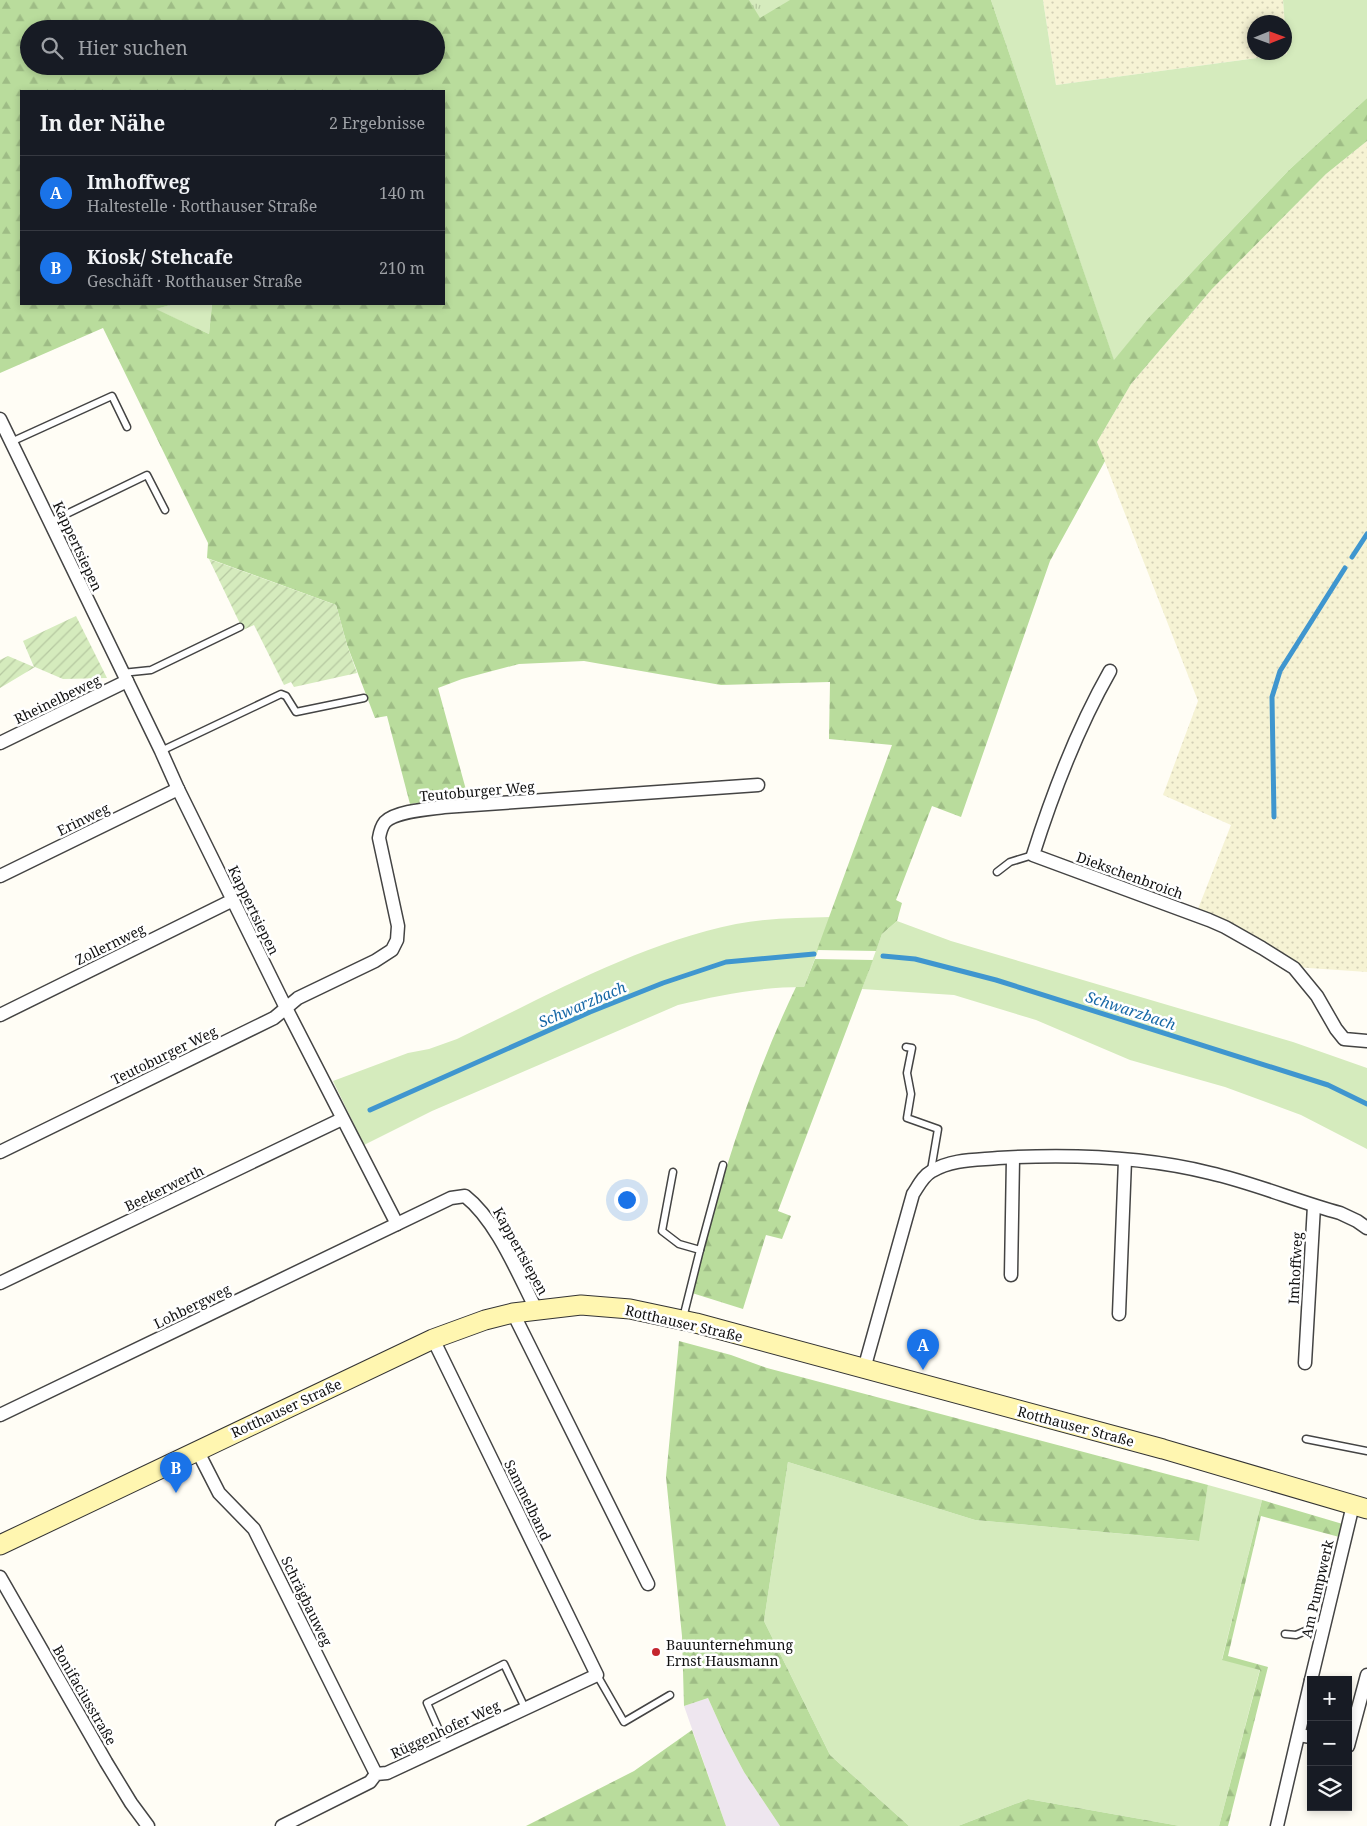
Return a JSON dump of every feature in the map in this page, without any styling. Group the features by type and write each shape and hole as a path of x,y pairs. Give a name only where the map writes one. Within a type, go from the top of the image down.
{"main road":[{"name":"Rotthauser Straße","path":"0,1546 433,1339 513,1313 581,1305 630,1308 683,1320 1163,1449 1360,1507"}],"street":[{"name":"Kappertsiepen","path":"0,419 286,1008 397,1224 451,1198 465,1196 477,1205 490,1222 536,1309"},
{"path":"1033,855 1068,757 1098,691 1110,672"},
{"name":"Rheinelbeweg","path":"0,743 124,677"},
{"name":"Teutoburger Weg","path":"0,1152 274,1018 298,998 392,950 397,940 398,926 380,838 383,824 388,820 404,814 444,807 758,785"},
{"name":"Erinweg","path":"0,876 178,789"},
{"name":"Diekschenbroich","path":"1033,855 1225,926 1294,968 1318,996 1344,1039 1367,1041"},
{"name":"Zollernweg","path":"0,1015 233,900"},
{"name":"Beekerwerth","path":"0,1283 342,1119"},
{"path":"864,1369 914,1194 923,1177 931,1171 953,1162 1070,1157 1171,1165 1210,1173 1340,1214 1357,1221 1367,1228"},
{"path":"1011,1275 1013,1158"},
{"path":"1119,1314 1125,1160"},
{"name":"Imhoffweg","path":"1305,1363 1314,1206"},
{"name":"Lohbergweg","path":"0,1415 397,1224"},
{"path":"513,1313 648,1584"},
{"name":"Sammelband","path":"433,1339 597,1675"},
{"name":"Schrägbauweg","path":"198,1450 219,1493 254,1529 376,1774"},
{"name":"Am Pumpwerk","path":"1312,1676 1324,1622 1360,1507"},
{"name":"Bonifaciusstraße","path":"0,1577 106,1762 131,1803 148,1826"},
{"name":"Rüggenhofer Weg","path":"282,1826 370,1782 376,1774 387,1773 597,1675"},
{"path":"1352,1731 1367,1675"},
{"name":"Am Pumpwerk","path":"1277,1826 1305,1736 1307,1717"}],"lane":[{"path":"11,442 112,396 127,427"},
{"path":"50,522 147,475 165,510"},
{"path":"124,677 152,670 240,627"},
{"path":"161,751 281,694 286,696 296,712 364,698"},
{"path":"997,872 1010,862 1033,855"},
{"path":"906,1047 912,1048 907,1073 911,1094 907,1118 938,1129 931,1171"},
{"path":"683,1320 722,1165"},
{"path":"674,1172 662,1231 679,1244 700,1250"},
{"path":"1306,1439 1367,1451"},
{"path":"1285,1634 1296,1635 1324,1622"},
{"path":"446,1746 427,1703 504,1664 524,1708"},
{"path":"597,1675 624,1722 670,1695"}],"shaded area":[{"path":"1043,0 1283,0 1284,15 1247,15 1247,59 1056,85"},
{"path":"1367,141 1367,972 1294,967 1196,914 1231,825 1163,795 1198,701 1097,442 1131,384 1212,289 1326,174"},
{"path":"708,1698 744,1772 780,1826 726,1826 684,1706"}],"green space":[{"path":"0,0 991,0 1114,360 1150,316 1289,170 1367,98 1367,141 1326,174 1212,289 1131,384 1097,442 1105,461 1050,561 961,817 932,806 896,900 902,903 897,921 882,934 876,951 817,950 892,745 829,739 830,682 721,685 584,661 519,664 462,679 438,688 468,797 410,804 387,716 375,718 347,645 336,605 207,558 208,543 103,328 0,373"},
{"path":"749,0 790,0 760,18"},
{"path":"991,0 1043,0 1056,85 1247,59 1292,60 1292,15 1284,15 1283,0 1367,0 1367,98 1289,170 1150,316 1114,361"},
{"path":"170,305 212,305 209,334 155,309"},
{"path":"209,559 336,605 357,673 294,687 291,682 284,685 254,625 243,630"},
{"path":"76,616 107,678 63,679 35,667 0,688 0,660 8,656 34,667 23,641"},
{"path":"831,917 804,987 740,992 678,1005 432,1111 364,1145 333,1081 408,1053 429,1049 457,1039 559,989 664,944 700,933 748,922"},
{"path":"897,921 951,941 1293,1042 1367,1068 1367,1149 1301,1115 1225,1087 1130,1060 1036,1020 954,995 862,989 882,934"},
{"path":"815,959 873,960 778,1211 791,1216 782,1239 766,1235 743,1309 692,1293 724,1176 749,1099 796,987 804,987"},
{"path":"679,1341 731,1355 767,1368 1208,1485 1199,1541 975,1520 788,1462 764,1621 830,1755 909,1826 780,1826 744,1772 708,1698 684,1706 682,1636 666,1477"},
{"path":"788,1462 975,1520 1198,1541 1208,1485 1262,1500 1222,1659 1260,1669 1219,1826 1180,1826 1028,1799 958,1826 909,1826 830,1755 764,1621"},
{"path":"1262,1500 1346,1525 1343,1538 1261,1516 1228,1656 1268,1667 1228,1826 1219,1826 1260,1670 1222,1660"},
{"path":"692,1730 726,1826 526,1826 634,1771"},
{"path":"1028,1799 1180,1826 958,1826"}],"waterway":[{"path":"1352,557 1367,534"},
{"path":"1274,817 1272,697 1280,671 1345,568"},
{"name":"Schwarzbach","path":"370,1110 590,1012 663,983 726,962 814,954"},
{"name":"Schwarzbach","path":"883,956 915,959 996,980 1328,1085 1367,1104"}],"place":[{"name":"Imhoffweg","path":"923,1370"},
{"name":"Kiosk/ Stehcafe","path":"176,1493"},
{"name":"Bauunternehmung Ernst Hausmann","path":"656,1652"}]}
